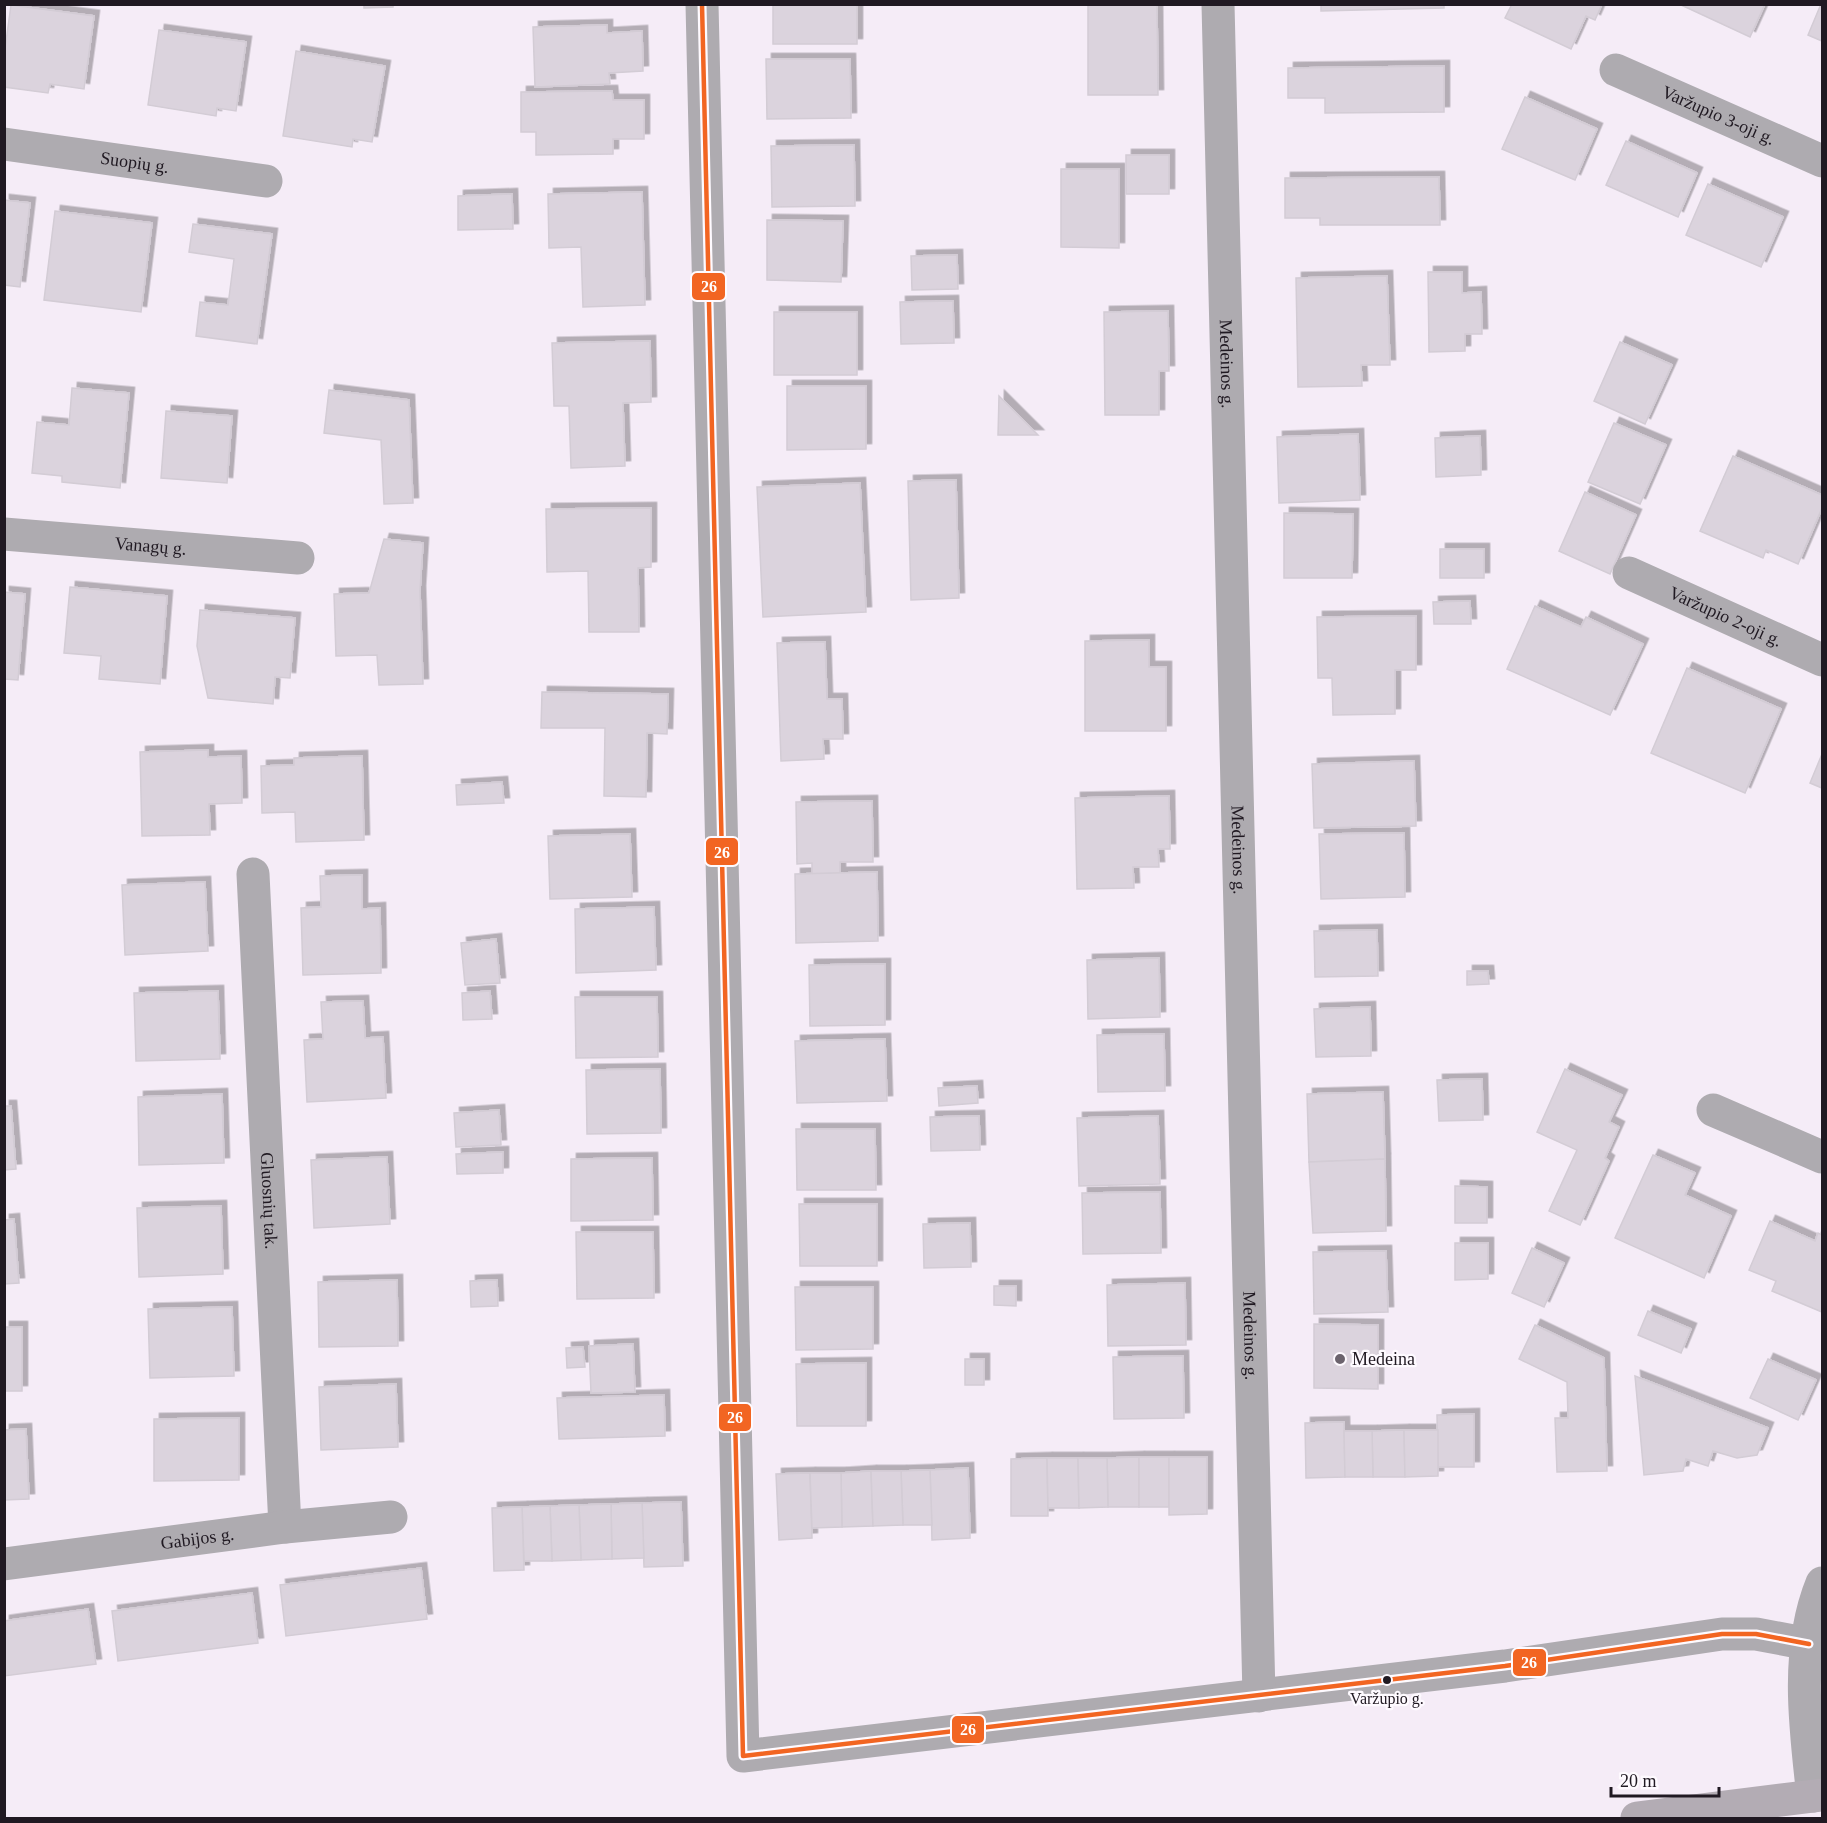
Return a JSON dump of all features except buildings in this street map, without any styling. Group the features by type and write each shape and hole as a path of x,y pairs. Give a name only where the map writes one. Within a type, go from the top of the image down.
{"main road":[{"path":"1636,1818 1818,1795"}],"street":[{"path":"702,4 743,1756 1505,1666 1722,1634 1756,1634 1809,1644"},
{"name":"Medeinos g.","path":"1218,4 1259,1696"},
{"name":"Varžupio 3-oji g.","path":"1616,70 1822,161"},
{"name":"Suopių g.","path":"4,144 266,181"},
{"name":"Vanagų g.","path":"4,534 298,558"},
{"name":"Varžupio 2-oji g.","path":"1629,573 1822,660"},
{"name":"Gluosnių tak.","path":"253,874 285,1527"},
{"path":"1713,1110 1822,1157"},
{"name":"Gabijos g.","path":"4,1564 285,1527 391,1517"},
{"path":"1818,1795 1805,1708 1809,1644 1822,1583"}],"transit line":[{"name":"26","path":"702,4 743,1756 1505,1666 1722,1634 1756,1634 1809,1644"}],"place":[{"name":"Medeina","path":"1340,1359"},
{"name":"Varžupio g.","path":"1387,1680"}]}
